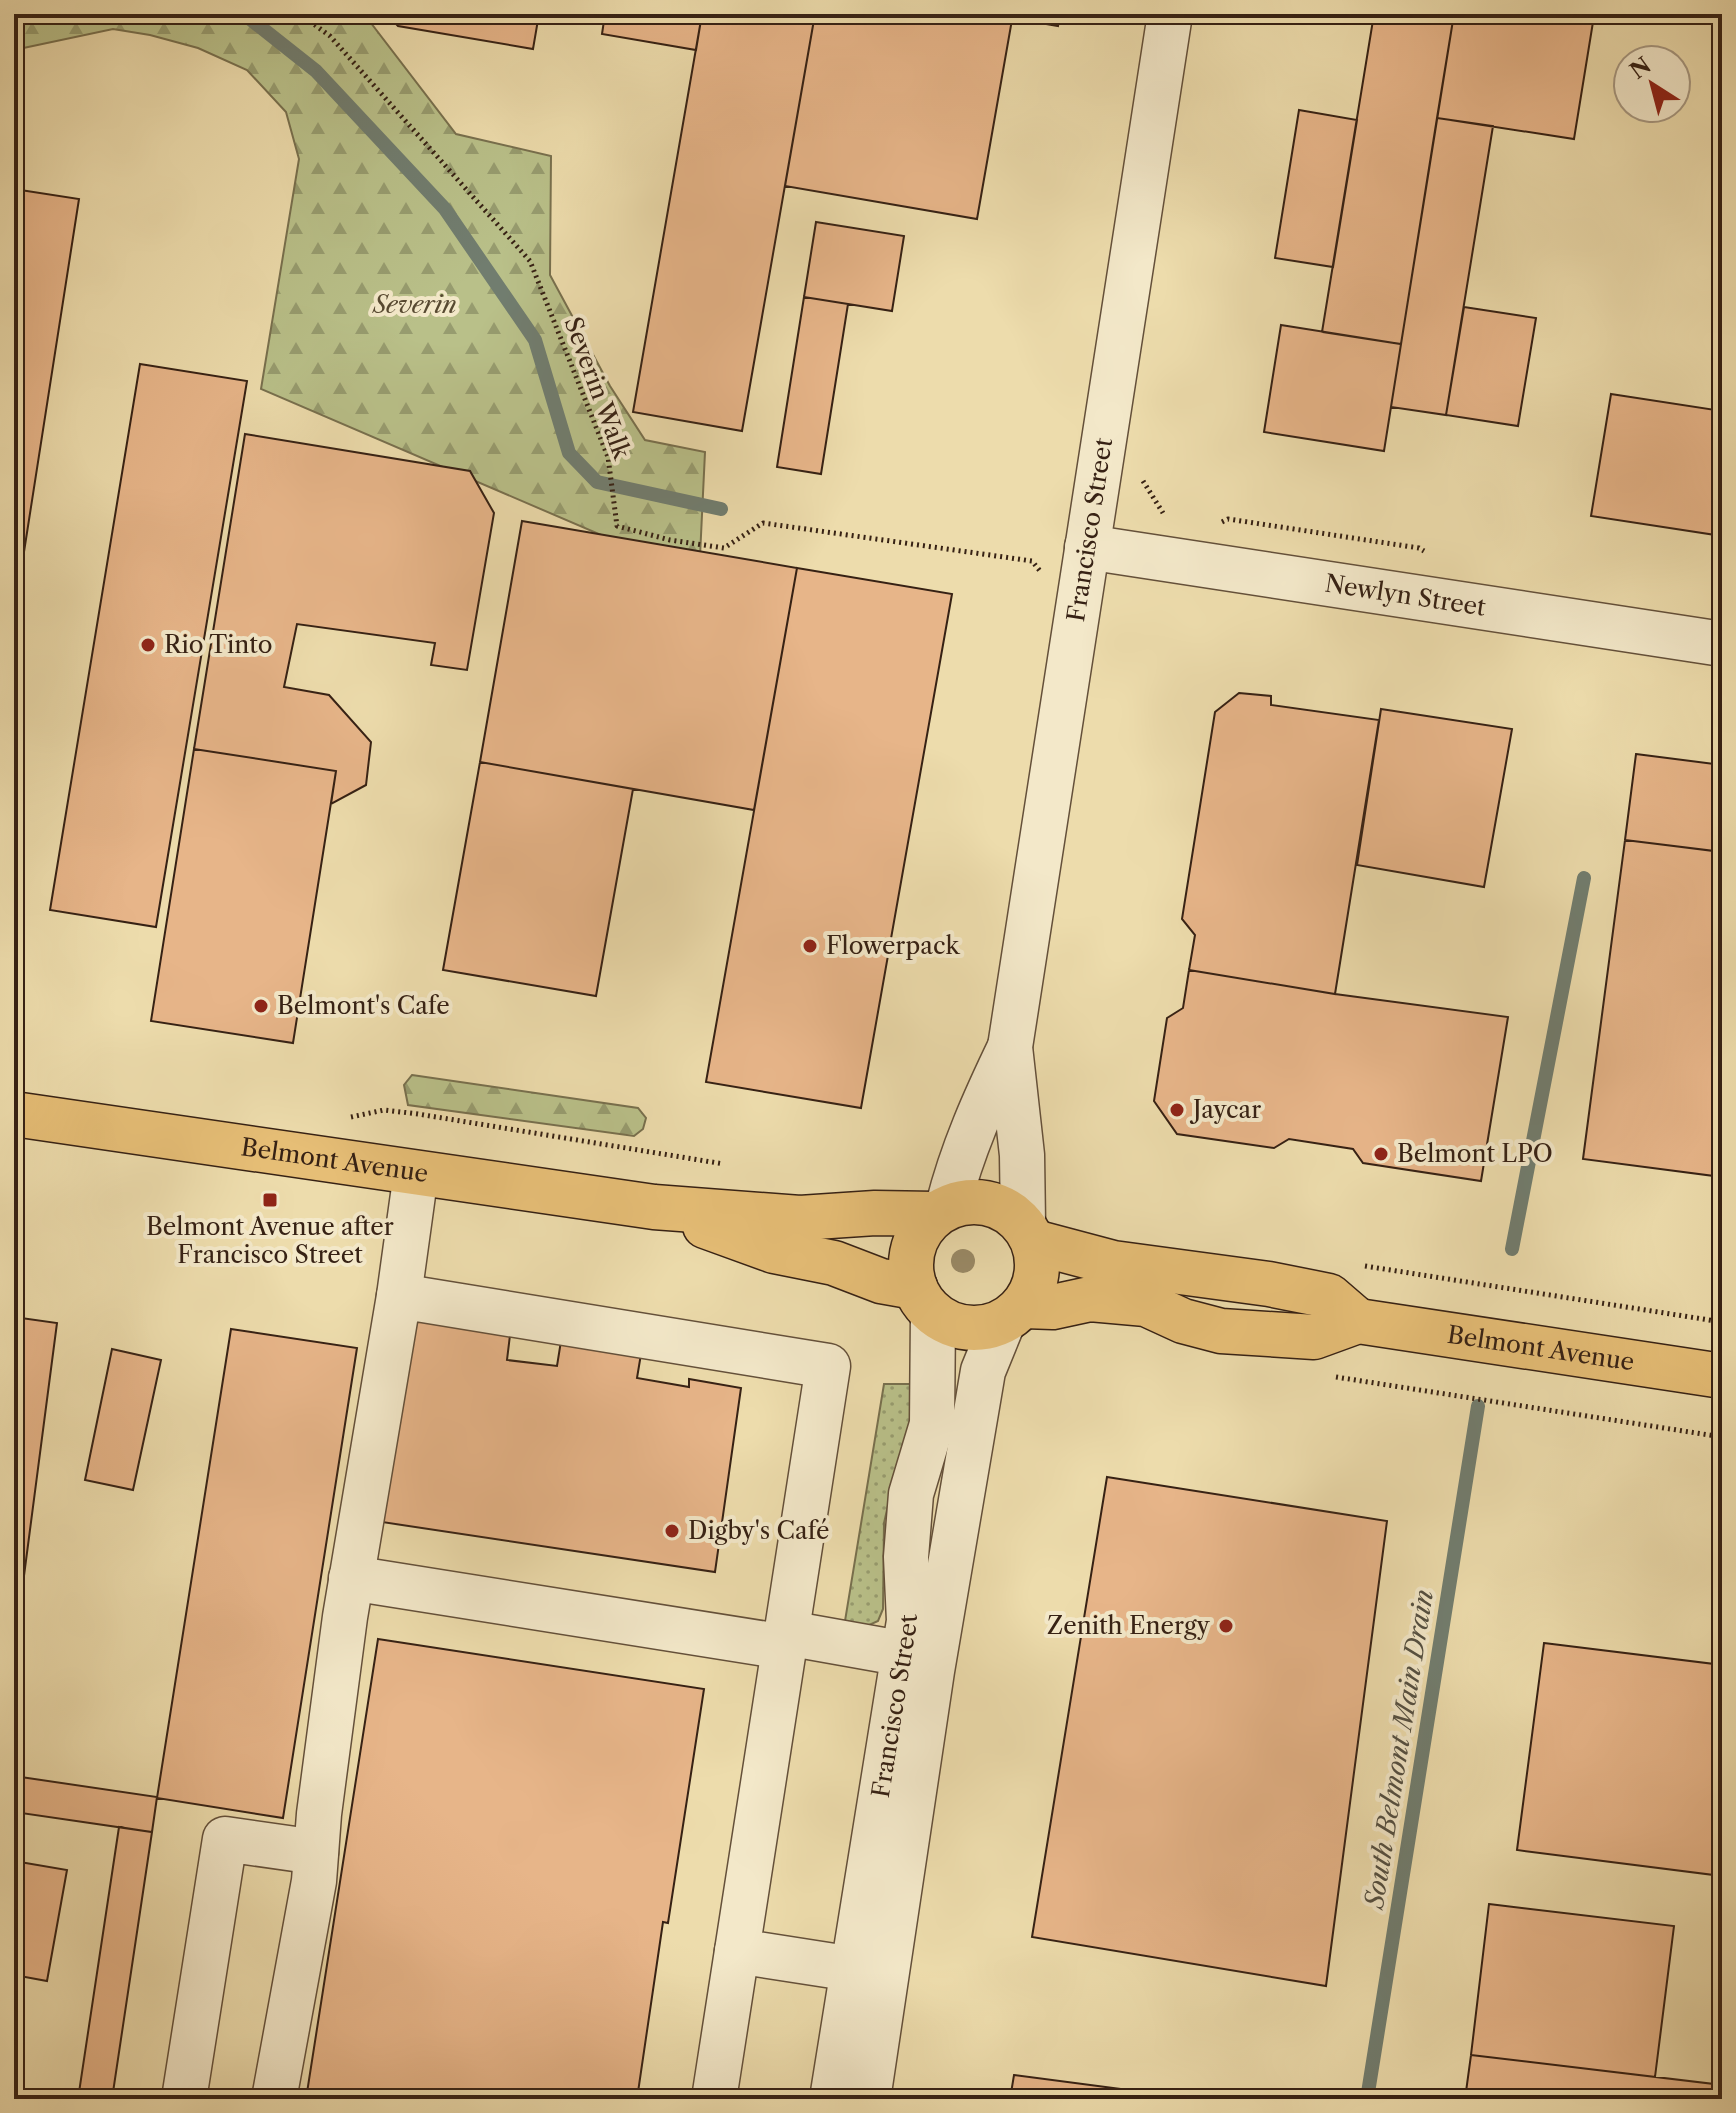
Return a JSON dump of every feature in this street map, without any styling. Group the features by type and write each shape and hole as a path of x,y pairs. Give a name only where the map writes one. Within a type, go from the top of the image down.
{"main road":[{"name":"Belmont Avenue","path":"14,1114 654,1207 800,1218 942,1210"},
{"path":"1029,1232 1038,1275 1013,1314 979,1329 955,1326 924,1301 911,1261 918,1235 942,1210 968,1201 989,1202 1008,1210 1029,1232 1113,1263 1269,1284 1329,1296 1358,1321"},
{"name":"Belmont Avenue","path":"654,1207 774,1251 834,1263 924,1301"},
{"name":"Belmont Avenue","path":"1013,1314 1090,1299 1146,1304 1183,1321 1221,1331 1314,1337 1358,1321 1722,1376"}],"street":[{"name":"Francisco Street","path":"1029,1232 1010,1047 1170,14"},
{"name":"Newlyn Street","path":"1087,547 1722,644"},
{"name":"Francisco Street","path":"942,1210 976,1118 1010,1047"},
{"path":"274,2099 314,1881 351,1578 399,1296 416,1173"},
{"path":"399,1296 828,1366 714,2099"},
{"name":"Francisco Street","path":"832,2099 905,1654 909,1621 906,1557 911,1494 932,1424 924,1301"},
{"name":"Francisco Street","path":"868,2099 932,1671 983,1371 1013,1314"},
{"path":"351,1578 905,1654"},
{"path":"184,2099 225,1839 316,1852"},
{"path":"737,1951 853,1969"}],"path":[{"name":"Severin Walk","path":"300,14 330,36 530,261 608,457 617,526 670,540 724,548 763,523 1032,561 1048,582 1080,595"},
{"path":"1144,470 1143,482 1162,512 1174,520"},
{"path":"1218,525 1228,519 1419,548 1430,555"},
{"path":"1333,1376 1722,1437"}],"green space":[{"name":"Severin","path":"14,14 364,14 456,134 551,156 550,275 610,386 645,440 705,452 699,577 261,389 299,159 286,112 247,70 198,48 150,35 113,29 14,50"},
{"path":"412,1075 638,1108 646,1118 643,1129 634,1136 408,1105 404,1085"},
{"path":"884,1384 911,1384 912,1422 896,1470 884,1523 883,1609 878,1621 867,1626 845,1621"}],"building":[{"path":"387,14 539,14 533,49 398,26"},
{"path":"605,14 702,14 696,50 602,34"},
{"path":"702,14 815,14 742,431 633,412"},
{"path":"815,14 1013,14 977,219 785,186"},
{"path":"1013,14 1060,14 1058,26 1012,18"},
{"path":"1374,14 1454,14 1401,344 1322,332"},
{"path":"1454,14 1546,14 1593,22 1574,139 1437,118"},
{"path":"1299,110 1357,120 1333,267 1275,258"},
{"path":"1437,118 1493,126 1446,415 1391,407"},
{"path":"14,189 79,199 14,616"},
{"path":"816,222 904,236 892,311 804,297"},
{"path":"804,297 848,304 821,474 777,467"},
{"path":"1464,307 1536,318 1518,426 1446,415"},
{"path":"1281,325 1401,344 1384,451 1264,432"},
{"name":"Rio Tinto","path":"140,364 247,381 156,927 50,910"},
{"path":"1611,394 1722,411 1722,536 1591,516"},
{"path":"245,434 470,471 494,513 467,670 431,665 435,643 297,624 284,687 329,695 371,742 366,785 331,804 336,771 194,749"},
{"path":"522,521 797,568 754,810 480,762"},
{"name":"Flowerpack","path":"797,568 952,594 861,1108 706,1082"},
{"path":"1239,693 1271,696 1271,705 1379,720 1335,994 1189,970 1195,935 1182,919 1215,712"},
{"path":"1381,709 1512,729 1484,887 1357,865"},
{"path":"194,749 336,771 293,1043 151,1021"},
{"path":"1636,754 1722,765 1722,852 1625,840"},
{"path":"480,762 633,789 596,996 443,970"},
{"path":"1625,840 1722,852 1722,1177 1583,1159"},
{"path":"1189,970 1335,994 1508,1017 1481,1181 1363,1163 1353,1149 1289,1139 1274,1148 1177,1134 1154,1101 1167,1018 1183,1008"},
{"path":"14,1317 57,1323 19,1614 14,1613"},
{"path":"413,1320 510,1335 507,1360 557,1366 561,1341 641,1354 637,1378 689,1387 689,1379 741,1388 715,1572 382,1522"},
{"path":"231,1329 357,1348 283,1818 157,1798"},
{"path":"112,1349 161,1360 133,1490 85,1480"},
{"path":"1107,1477 1387,1521 1326,1986 1032,1937"},
{"path":"378,1639 704,1689 668,1923 663,1922 637,2099 306,2099"},
{"path":"1544,1643 1722,1665 1722,1876 1517,1850"},
{"path":"14,1776 157,1797 152,1832 14,1812"},
{"path":"119,1827 152,1832 112,2099 78,2099"},
{"path":"14,1861 67,1870 47,1981 14,1975"},
{"path":"1489,1904 1674,1926 1655,2077 1471,2055"},
{"path":"14,2016 20,2017 14,2056"},
{"path":"1471,2055 1722,2085 1722,2099 1465,2099"},
{"path":"1014,2075 1197,2099 1010,2099"}],"waterway":[{"name":"South Belmont Main Drain","path":"244,14 316,71 445,209 535,340 569,453 597,482 721,509"},
{"path":"1512,1249 1584,878"},
{"name":"South Belmont Main Drain","path":"1367,2099 1478,1406"}],"place":[{"name":"Rio Tinto","path":"148,645"},
{"name":"Flowerpack","path":"810,946"},
{"name":"Belmont's Cafe","path":"261,1006"},
{"name":"Jaycar","path":"1177,1110"},
{"name":"Belmont LPO","path":"1381,1154"},
{"name":"Belmont Avenue after Francisco Street","path":"270,1200"},
{"name":"Digby's Café","path":"672,1531"},
{"name":"Zenith Energy","path":"1226,1626"}]}
